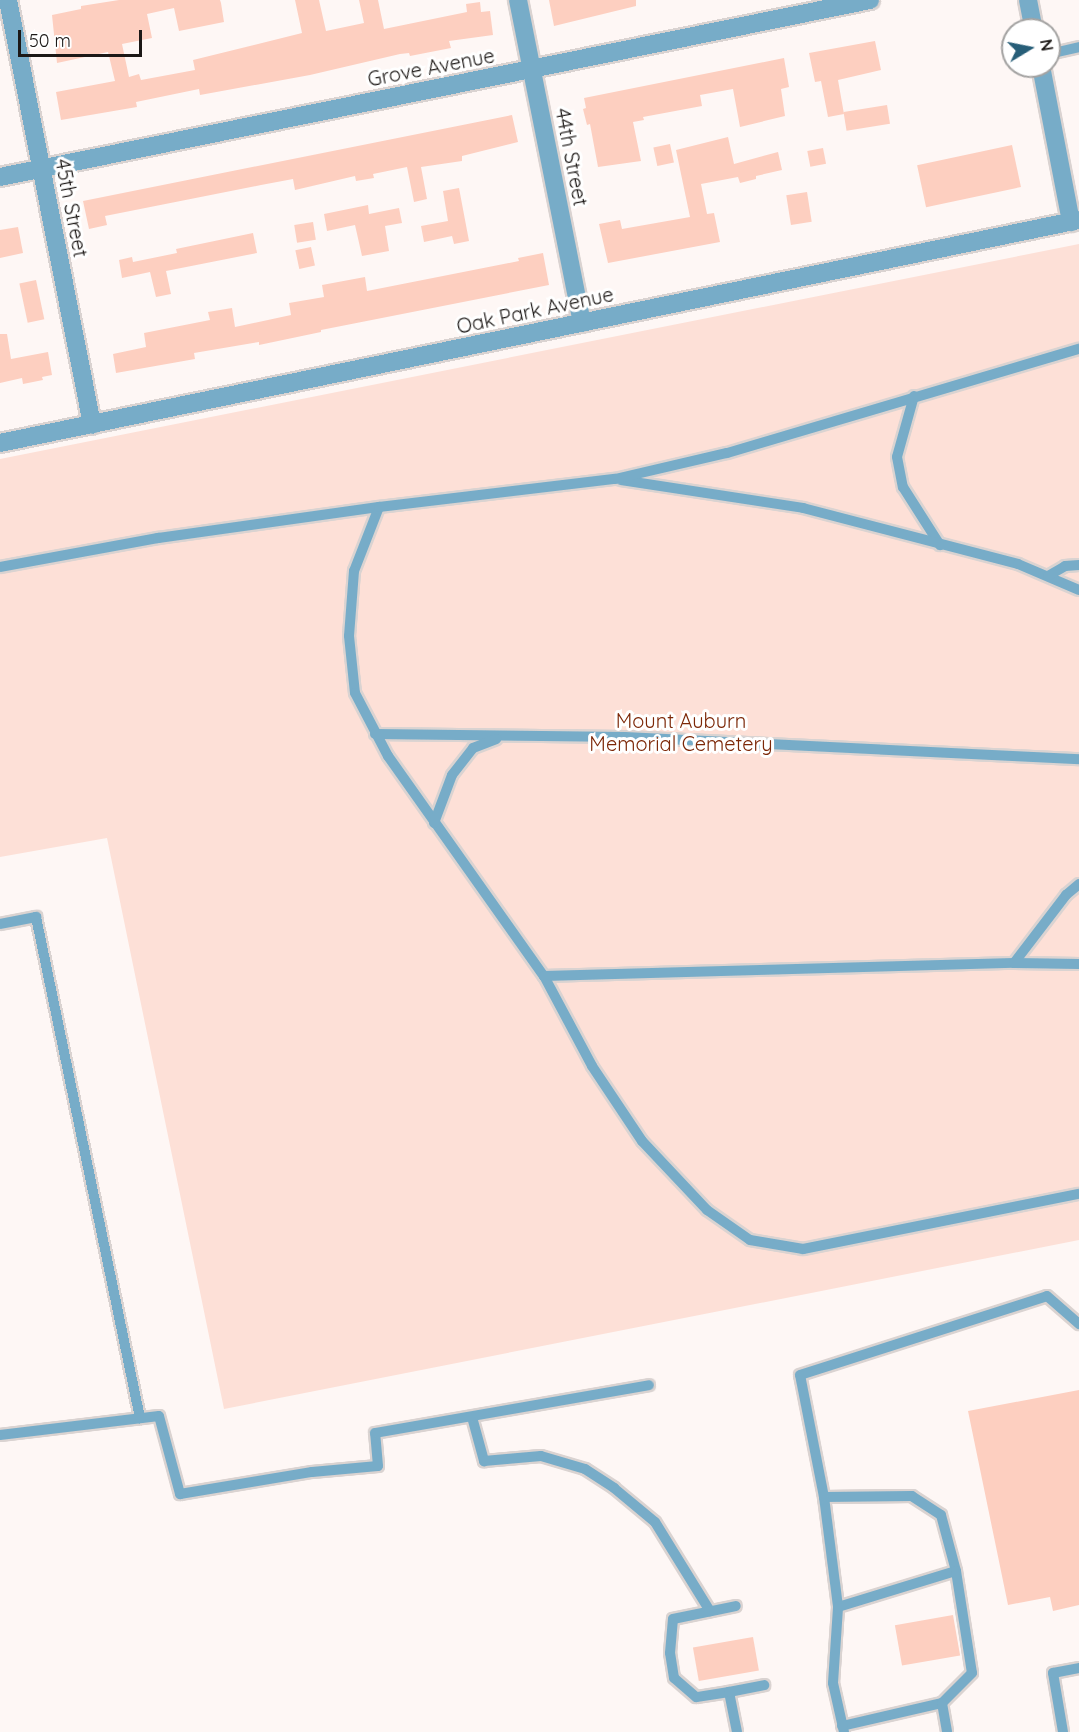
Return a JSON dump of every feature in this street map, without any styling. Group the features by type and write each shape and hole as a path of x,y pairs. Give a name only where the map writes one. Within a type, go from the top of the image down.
{"street":[{"name":"45th Street","path":"8,0 92,424"},
{"name":"44th Street","path":"518,0 582,323"},
{"name":"Grove Avenue","path":"0,177 870,0"},
{"path":"1028,0 1032,18"},
{"path":"1044,78 1075,221"},
{"name":"Oak Park Avenue","path":"0,443 1075,221"}],"lane":[{"path":"1061,52 1079,48"},
{"path":"0,567 158,538 379,507 615,479 727,453 1079,349"},
{"path":"914,396 897,457 903,487 940,545"},
{"path":"615,479 803,508 1018,564 1079,590"},
{"path":"379,507 354,571 349,636 354,693 375,734 434,823 544,976 592,1066 642,1142 707,1210 750,1240 803,1249 1079,1194"},
{"path":"1048,576 1065,566 1079,565"},
{"path":"375,734 625,737 1079,759"},
{"path":"434,823 452,775 473,748 503,736"},
{"path":"1014,963 1066,895 1079,884"},
{"path":"0,924 36,917 140,1418"},
{"path":"544,976 1014,963 1079,964"},
{"path":"824,1497 912,1496 941,1515 956,1571 972,1673 942,1703 843,1729 833,1683 838,1607 824,1497 800,1375 1047,1296 1079,1324"},
{"path":"0,1435 159,1416 180,1494 312,1472 378,1466 375,1433 649,1385"},
{"path":"472,1417 484,1461 541,1456 585,1470 614,1488 655,1522 710,1611"},
{"path":"838,1607 956,1571"},
{"path":"736,1606 673,1619 670,1653 674,1678 696,1697 764,1685"},
{"path":"1064,1732 1053,1673 1079,1668"},
{"path":"729,1692 737,1732"},
{"path":"942,1703 947,1732"}],"green space":[{"name":"Mount Auburn Memorial Cemetery","path":"1079,244 1079,1240 224,1409 107,838 0,857 0,459"}],"building":[{"path":"119,0 220,0 221,3 224,22 179,31 174,8 147,14 152,38 122,44 129,77 139,74 141,80 195,70 193,60 302,33 295,0 319,0 326,31 364,23 359,0 378,0 384,29 467,12 466,4 480,2 481,12 490,11 493,35 449,41 451,48 410,56 409,53 400,54 310,75 200,95 199,89 136,102 137,107 61,120 56,92 115,81 108,52 57,63 52,15 81,9 81,6"},
{"path":"549,0 636,0 636,6 554,26"},
{"path":"875,41 881,70 838,80 844,114 828,117 821,81 815,82 809,53"},
{"path":"784,58 789,87 781,89 785,116 740,127 733,89 700,95 702,106 643,117 644,120 633,122 641,161 598,167 590,124 587,125 583,109 586,108 584,98"},
{"path":"887,105 890,124 847,131 844,112"},
{"path":"512,115 518,142 462,156 462,161 421,167 427,199 414,202 407,167 373,174 374,178 356,181 355,176 295,190 293,179 261,185 105,216 107,225 89,229 83,201"},
{"path":"728,137 734,164 778,152 782,170 756,176 756,179 740,183 738,177 701,184 707,214 714,213 720,242 608,263 599,224 620,220 622,229 690,217 676,150"},
{"path":"670,144 674,163 657,166 653,148"},
{"path":"1012,145 1021,187 926,207 917,165"},
{"path":"823,148 826,164 810,167 807,151"},
{"path":"459,188 469,241 454,244 452,236 424,242 421,226 448,221 443,191"},
{"path":"807,192 812,222 791,225 786,195"},
{"path":"368,205 369,214 399,208 402,223 385,226 389,251 362,256 355,225 327,231 324,214"},
{"path":"313,222 316,240 297,243 294,225"},
{"path":"18,227 23,253 0,258 0,230"},
{"path":"253,233 257,253 166,271 171,294 156,297 150,272 122,278 119,260 132,257 133,262 177,253 176,249"},
{"path":"311,247 315,266 299,269 295,250"},
{"path":"543,253 549,285 321,330 321,332 259,345 259,342 194,353 195,359 116,373 113,354 146,347 144,333 210,320 208,312 232,308 235,327 291,315 289,303 324,297 322,285 365,277 367,291 519,261 518,258"},
{"path":"36,280 44,319 28,323 19,284"},
{"path":"0,334 7,334 11,359 48,352 52,375 42,377 43,380 23,384 22,378 0,383"},
{"path":"1079,1390 1079,1605 1053,1611 1050,1597 1008,1605 968,1411"},
{"path":"953,1615 960,1655 902,1666 895,1625"},
{"path":"753,1637 759,1670 699,1681 693,1648"}]}
